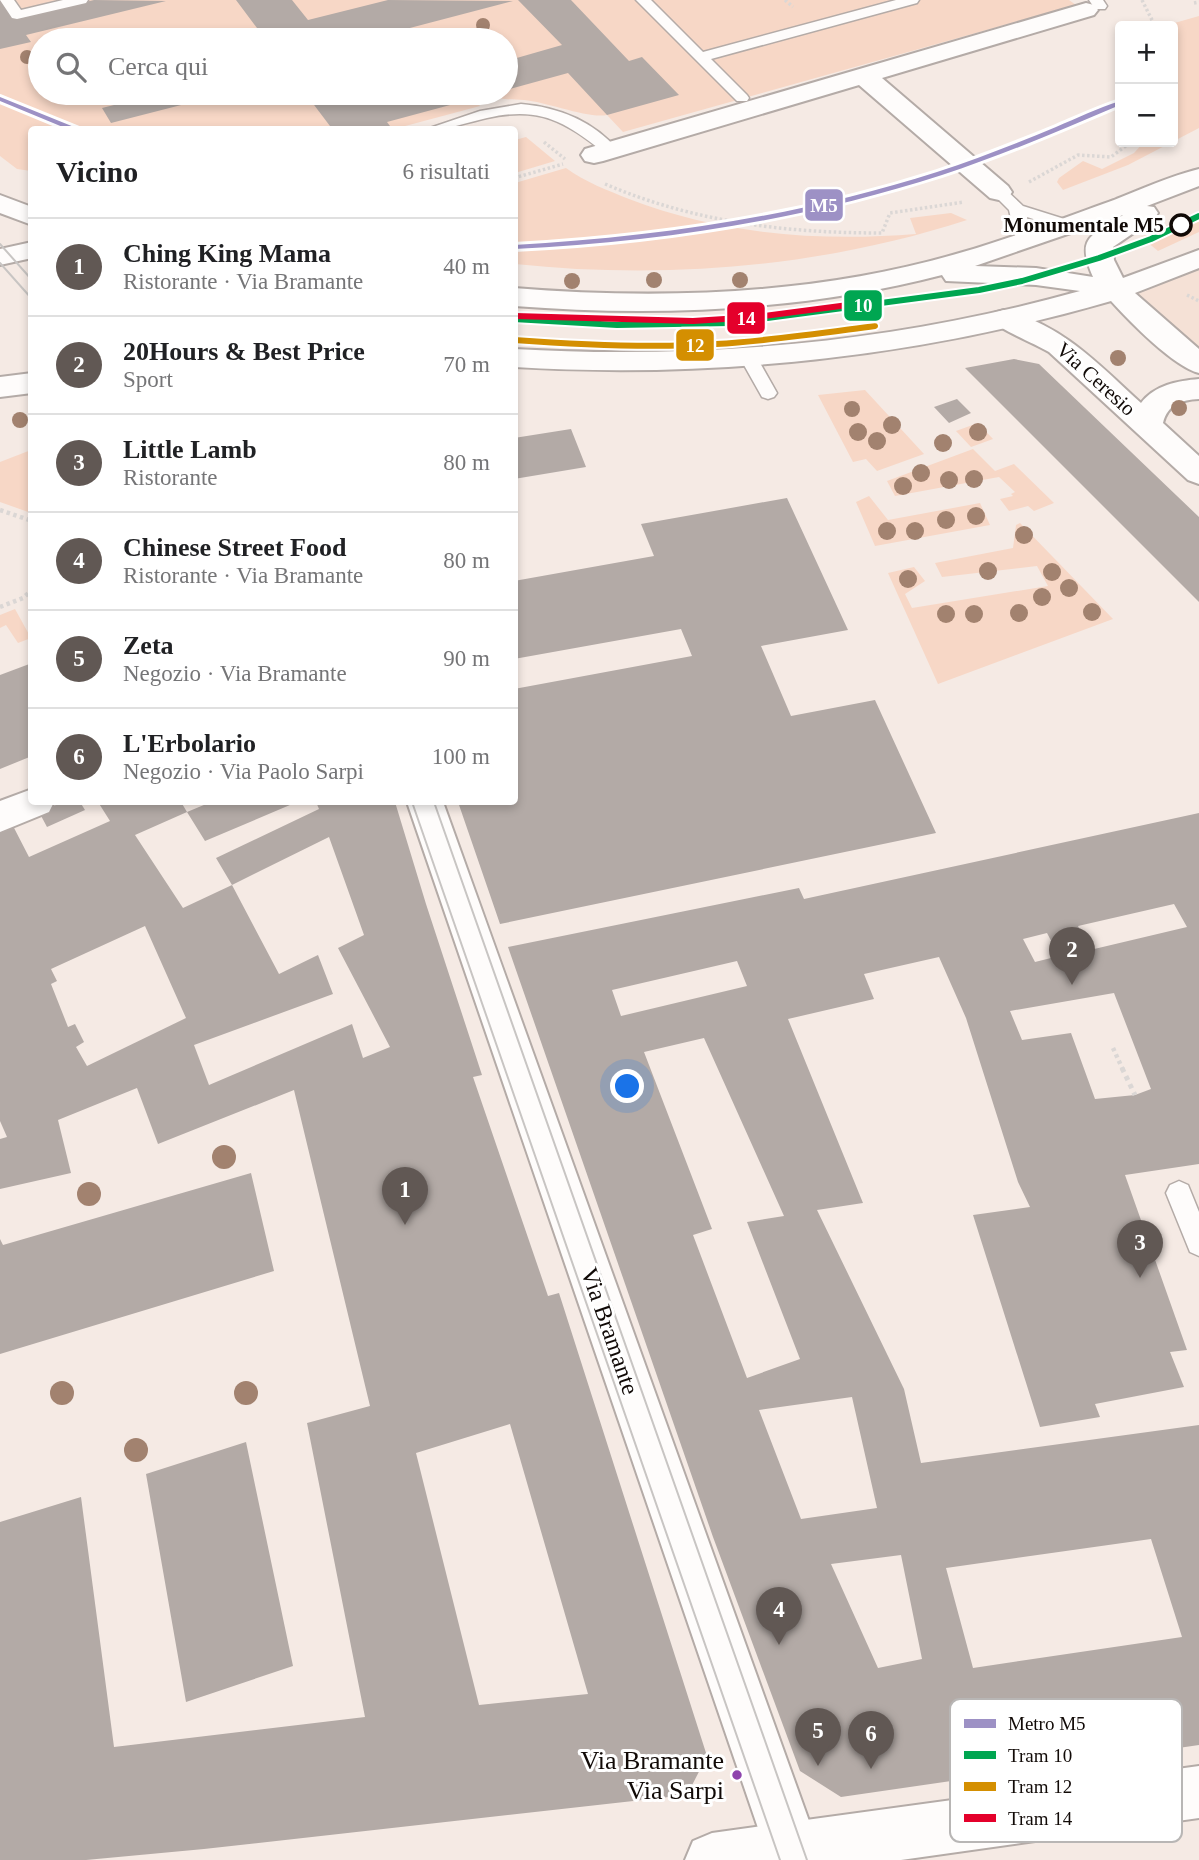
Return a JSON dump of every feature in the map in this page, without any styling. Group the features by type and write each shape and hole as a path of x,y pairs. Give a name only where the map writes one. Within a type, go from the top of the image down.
{"street":[{"path":"600,148 747,103 863,75 1094,5"},
{"path":"863,75 1008,201"},
{"path":"891,278 1024,240 1199,177"},
{"path":"1199,177 1119,228 1099,244 1102,269 1116,291 1199,365"},
{"path":"0,204 28,215"},
{"path":"0,257 28,251"},
{"path":"518,358 614,363 749,358 856,345 1062,307 1116,291 1199,258 1199,269"},
{"path":"518,297 596,302 714,300 786,294 891,278 1015,274 1079,281 1116,291"},
{"name":"Via Ceresio","path":"1004,319 1033,330 1059,345 1199,473"},
{"name":"Via Ceresio","path":"1147,425 1155,403 1163,398 1199,389"},
{"path":"0,817 29,805"},
{"name":"Via Bramante","path":"426,805 794,1854"},
{"path":"712,1860 794,1854 950,1830"}],"lane":[{"path":"7,0 17,15 81,0"},
{"path":"643,0 747,103"},
{"path":"700,57 912,0"},
{"path":"444,126 494,111 517,108 543,110 574,122 600,148"},
{"path":"1008,201 1068,225"},
{"path":"1008,201 1024,240"},
{"path":"749,358 768,393"},
{"path":"1179,1193 1199,1244"}],"path":[{"path":"1142,0 1152,21"},
{"path":"535,135 569,162 605,184 688,214 749,226 813,233 882,233 891,213"},
{"path":"1078,155 1111,157 1124,147"},
{"path":"518,177 569,162 600,148"},
{"path":"0,511 28,520"},
{"path":"0,607 28,594"},
{"path":"1113,1048 1135,1095"}],"shaded area":[{"path":"0,0 1069,0 1076,5 623,132 607,115 590,115 518,100 518,28 28,28 28,105 480,106 405,126 28,126 28,171 17,169 0,156"},
{"path":"1199,16 1199,128 1178,139 1178,22"},
{"path":"526,137 555,161 518,172 518,139"},
{"path":"1139,147 1162,147 1128,165 1063,190 1057,182 1083,161 1102,169 1134,153"},
{"path":"566,168 604,189 663,211 734,228 770,233 843,237 916,234 910,218 951,213 967,220 912,236 857,249 744,266 687,270 572,269 518,264 518,182"},
{"path":"1199,211 1199,232 1158,251 1141,237"},
{"path":"1199,261 1199,360 1120,292"},
{"path":"865,390 924,454 877,471 866,459 853,462 818,395"},
{"path":"978,423 993,439 971,447 956,431"},
{"path":"973,449 995,471 1014,464 1054,503 1034,511 1028,506 1009,511 1000,499 1013,496 1011,494 1015,492 999,477 895,496 887,481"},
{"path":"28,452 28,512 0,502 0,462"},
{"path":"869,496 888,520 980,503 990,525 875,546 856,502"},
{"path":"1020,523 1113,619 938,684 888,573 914,567 925,581 905,594 912,608 1048,586 1037,566 942,577 935,563 1013,548 1016,525"},
{"path":"15,609 28,633 28,639 18,643 6,625 0,628 0,615"}],"building":[{"path":"0,0 14,19 94,0 166,1 55,28 28,28 28,43 0,49"},
{"path":"236,0 292,0 308,20 388,0 513,1 410,28 257,28"},
{"path":"518,0 571,0 629,61 642,57 679,95 607,115 568,73 518,87 518,58 562,45"},
{"path":"114,105 181,105 111,123 102,108"},
{"path":"314,105 450,105 387,122 390,126 330,126"},
{"path":"1014,359 1039,364 1199,517 1199,602 965,368"},
{"path":"957,399 971,413 949,423 934,407"},
{"path":"571,429 586,467 518,478 518,437"},
{"path":"787,498 848,630 761,646 791,716 875,700 936,833 500,924 459,805 518,805 518,688 692,656 681,629 518,658 518,580 654,556 641,524"},
{"path":"28,664 28,758 0,769 0,675"},
{"path":"56,805 82,805 85,810 47,827 39,812"},
{"path":"100,805 183,805 187,812 135,835 183,908 232,885 216,858 319,809 317,805 396,805 482,1075 473,1077 548,1296 559,1293 707,1756 687,1795 204,1849 86,1860 0,1860 0,1522 81,1497 114,1747 365,1717 307,1423 370,1406 294,1090 158,1144 137,1088 58,1120 71,1173 0,1189 0,1139 7,1137 0,1121 0,829 12,824 29,857 110,821","holes":["329,837 364,935 338,948 390,1047 363,1058 352,1024 209,1085 194,1045 333,994 318,955 279,974 232,885","145,926 186,1018 87,1066 76,1047 84,1042 75,1024 68,1027 51,984 57,981 51,969","510,1424 588,1694 479,1705 416,1453"]},
{"path":"204,805 290,805 205,841 187,812"},
{"path":"1199,813 1199,1164 1125,1175 1187,1350 1170,1352 1184,1387 1095,1404 1100,1417 1040,1427 973,1215 1030,1207 1018,1182 966,1018 939,957 864,974 874,999 788,1019 863,1203 817,1210 904,1389 921,1463 1199,1425 1199,1745 1182,1747 1182,1699 950,1699 950,1781 841,1797 800,1771 713,1537 508,947 799,888 804,899","holes":["1174,904 1187,927 1090,950 1078,926","1047,933 1059,956 1035,962 1023,939","737,961 747,986 621,1016 612,990","1114,993 1151,1089 1135,1095 1095,1099 1071,1033 1022,1040 1010,1011","704,1038 784,1216 747,1222 800,1359 747,1378 693,1235 712,1229 644,1052","852,1397 877,1508 801,1519 759,1410","1151,1539 1182,1637 973,1668 946,1568","901,1555 922,1659 878,1668 831,1564"]},
{"path":"251,1173 274,1271 0,1354 0,1239 3,1245"},
{"path":"246,1442 293,1666 186,1702 146,1474"}],"tram line":[{"name":"10","path":"518,319 617,325 730,323 979,290 1022,281 1099,258 1151,239 1199,216"},
{"path":"0,244 28,276"},
{"path":"0,263 28,294"},
{"name":"14","path":"518,316 667,322 718,320 871,302"},
{"name":"12","path":"518,340 693,345 758,341 875,326"},
{"path":"413,805 780,1860"},
{"path":"435,805 807,1860"}],"metro line":[{"name":"M5","path":"0,99 67,126"},
{"name":"M5","path":"518,247 622,240 675,233 833,203 937,174 1115,105"}],"place":[{"name":"Monumentale M5","path":"1181,225"},
{"name":"20Hours & Best Price","path":"1072,985"},
{"name":"Ching King Mama","path":"405,1225"},
{"name":"Little Lamb","path":"1140,1278"},
{"name":"Chinese Street Food","path":"779,1645"},
{"name":"Zeta","path":"818,1766"},
{"name":"L'Erbolario","path":"871,1769"},
{"name":"Via Bramante Via Sarpi","path":"737,1775"}]}
